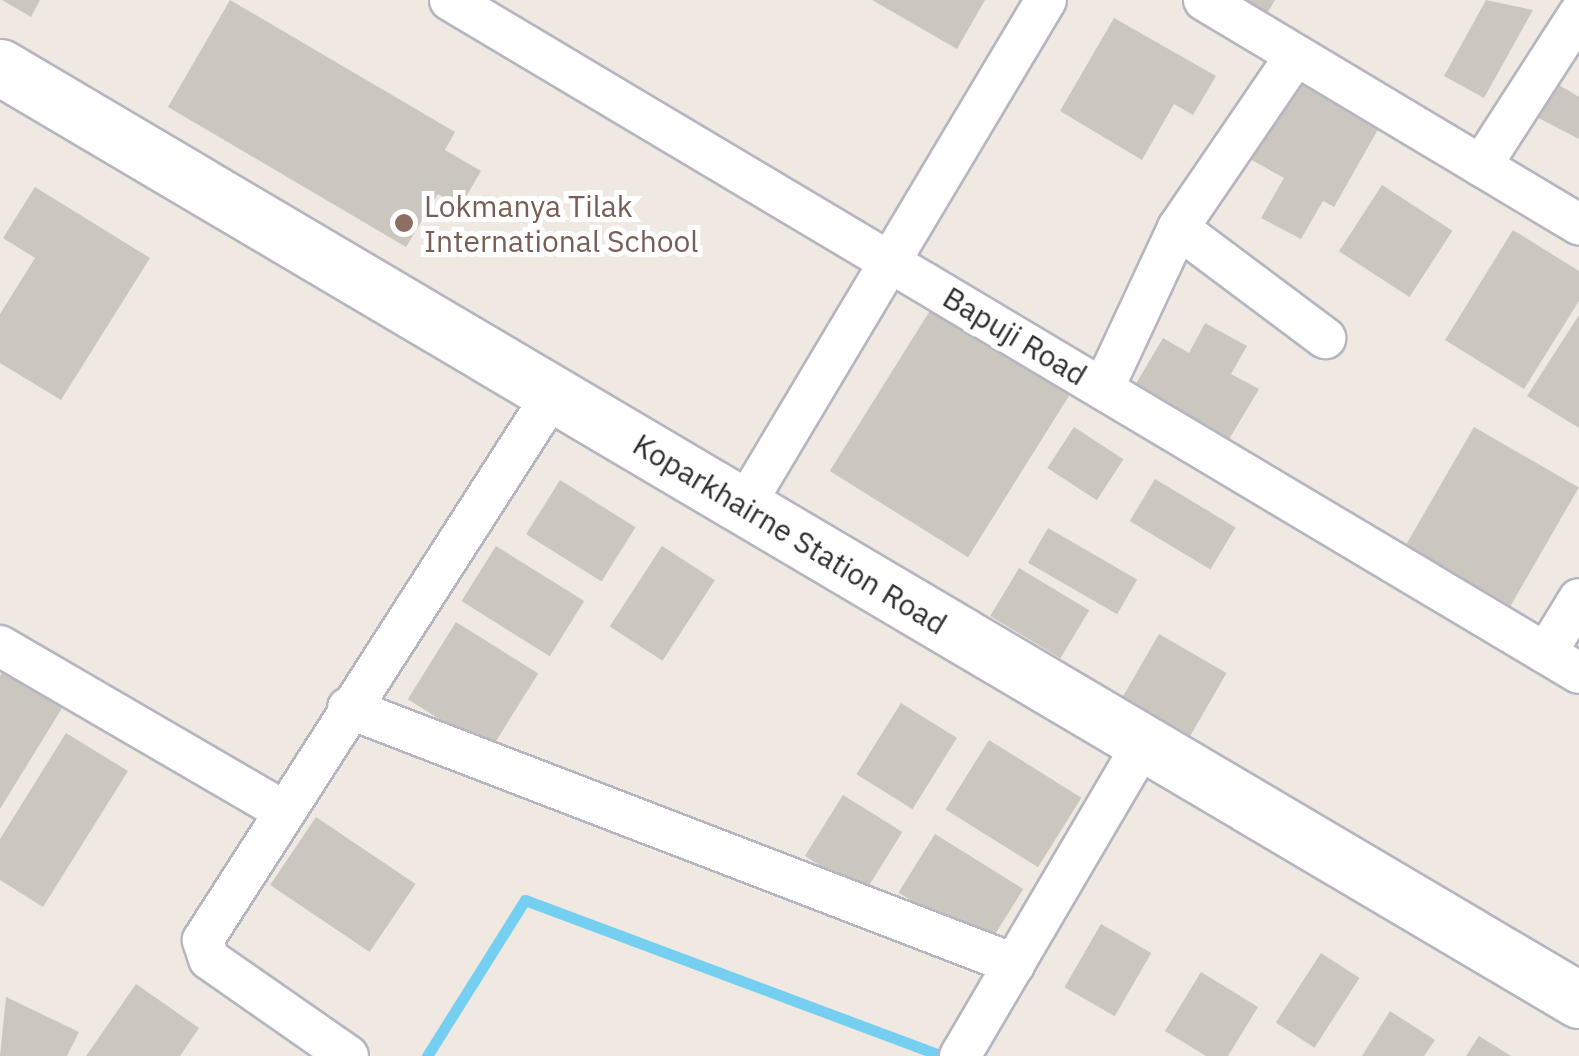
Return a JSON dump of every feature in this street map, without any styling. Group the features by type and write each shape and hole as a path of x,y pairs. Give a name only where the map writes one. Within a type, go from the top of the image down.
{"street":[{"name":"Bapuji Road","path":"450,0 1563,663"},
{"path":"744,506 1046,0"},
{"path":"1204,0 1579,224"},
{"path":"1481,166 1579,14"},
{"path":"1103,389 1178,228 1296,55"},
{"name":"Koparkhairne Station Road","path":"0,68 1579,1000"},
{"path":"1178,228 1325,338"},
{"path":"338,1050 210,959 202,940 280,810 553,394"},
{"path":"1563,663 1579,599"},
{"path":"0,646 280,810"},
{"path":"348,708 1014,964"},
{"path":"960,1056 1144,743"}],"building":[{"path":"2,0 40,0 31,17"},
{"path":"230,0 455,132 445,150 481,171 460,207 438,194 406,247 168,107"},
{"path":"872,0 985,0 957,49"},
{"path":"1241,0 1275,0 1262,22"},
{"path":"1486,0 1533,10 1484,98 1444,76"},
{"path":"1114,18 1216,76 1193,115 1174,104 1142,160 1060,111"},
{"path":"1546,77 1579,97 1579,139 1525,111"},
{"path":"1295,79 1380,126 1334,207 1323,201 1301,239 1261,218 1284,178 1250,159"},
{"path":"1382,185 1452,231 1409,297 1339,251"},
{"path":"35,187 150,258 61,400 0,363 0,314 35,258 3,238"},
{"path":"1513,230 1579,271 1579,301 1524,389 1445,340"},
{"path":"931,309 1069,395 968,557 830,471"},
{"path":"1579,315 1579,428 1527,396"},
{"path":"1205,323 1247,346 1231,374 1259,389 1225,446 1131,392 1163,338 1189,353"},
{"path":"1074,427 1123,459 1097,500 1047,468"},
{"path":"1474,427 1579,488 1503,619 1398,559"},
{"path":"1155,479 1236,527 1210,569 1130,521"},
{"path":"560,480 635,527 602,581 526,534"},
{"path":"1048,528 1137,580 1117,614 1028,563"},
{"path":"496,546 584,601 550,656 462,601"},
{"path":"662,546 715,580 663,661 610,627"},
{"path":"1019,568 1089,610 1060,658 990,616"},
{"path":"456,622 538,673 490,751 408,699"},
{"path":"1159,634 1227,673 1181,752 1114,713"},
{"path":"7,664 67,700 0,809 0,676"},
{"path":"901,703 957,738 912,809 856,774"},
{"path":"66,733 128,771 43,907 0,880 0,839"},
{"path":"989,740 1081,798 1038,867 946,810"},
{"path":"843,795 902,832 864,893 805,856"},
{"path":"316,817 415,884 370,952 270,885"},
{"path":"935,834 1023,889 987,948 898,893"},
{"path":"1101,924 1151,953 1115,1016 1064,987"},
{"path":"1321,953 1360,978 1314,1048 1276,1023"},
{"path":"1201,972 1258,1007 1228,1056 1206,1056 1165,1031"},
{"path":"136,984 199,1028 180,1056 86,1056"},
{"path":"6,997 79,1032 67,1056 0,1056"},
{"path":"1390,1011 1435,1040 1424,1056 1362,1056"},
{"path":"1479,1036 1511,1056 1466,1056"}],"waterway":[{"path":"427,1056 525,900 943,1056"}],"place":[{"name":"Lokmanya Tilak International School","path":"404,223"}]}
